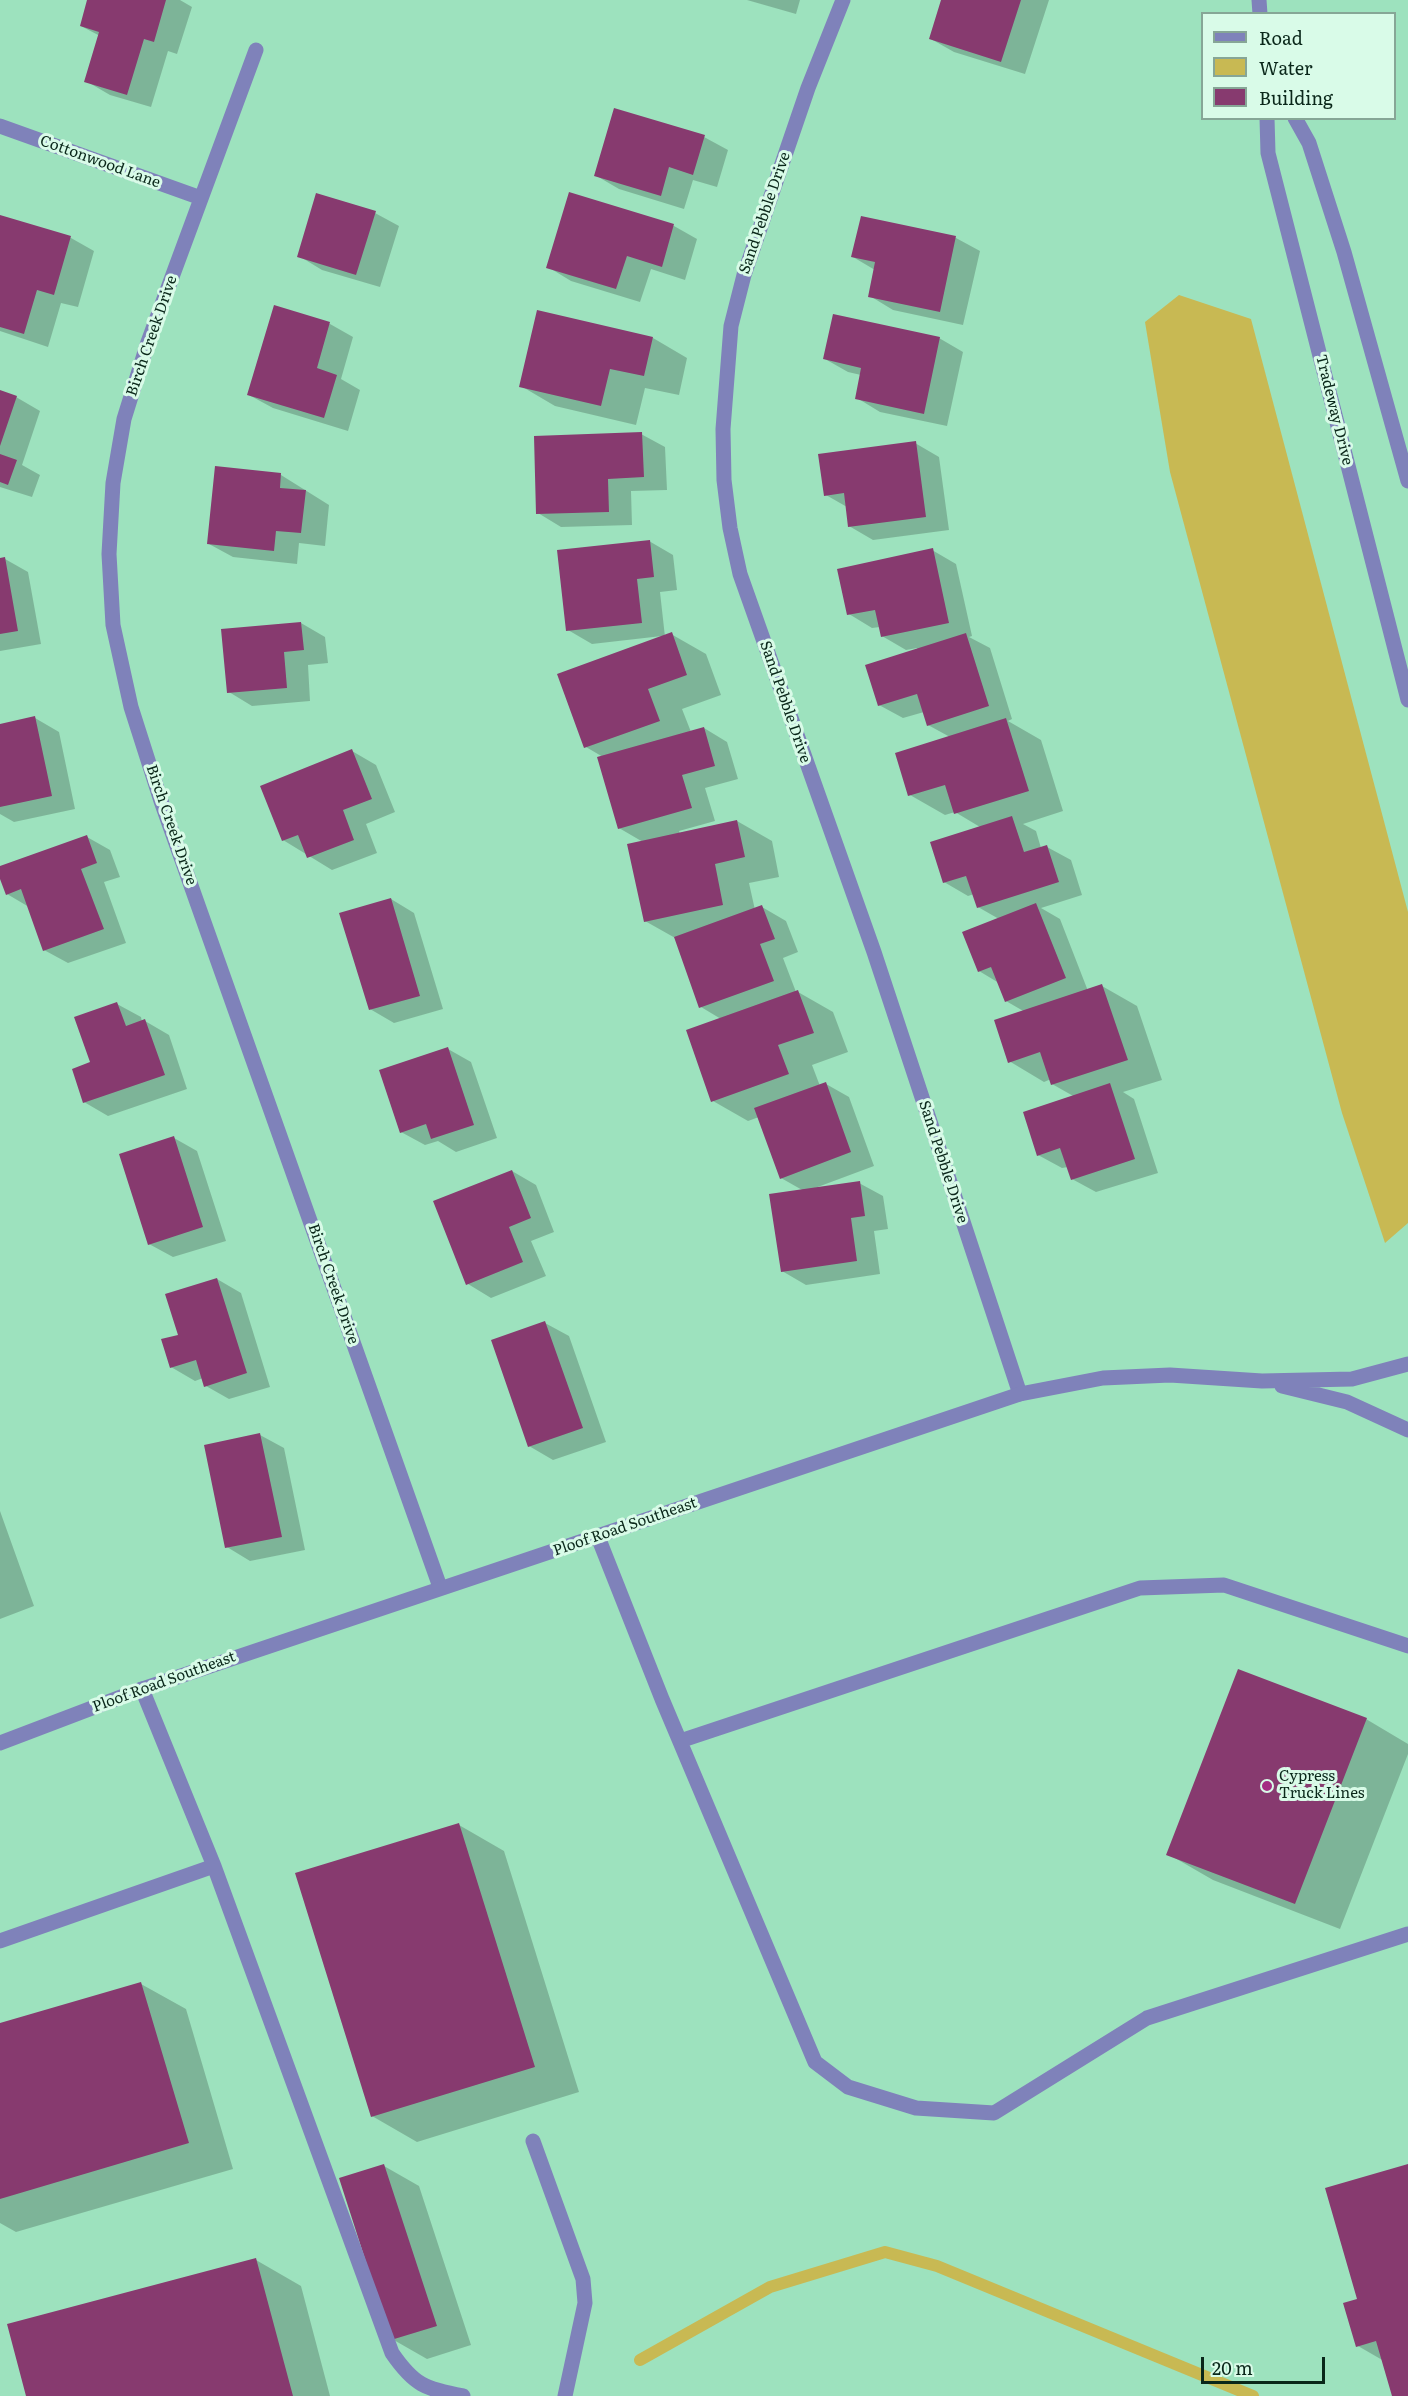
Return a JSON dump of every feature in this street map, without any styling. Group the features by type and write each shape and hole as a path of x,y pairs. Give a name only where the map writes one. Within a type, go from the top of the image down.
{"street":[{"name":"Sand Pebble Drive","path":"843,0 808,87 751,253 731,326 723,429 724,480 730,528 740,574 874,952 1020,1394"},
{"name":"Birch Creek Drive","path":"256,50 148,342 124,419 112,483 109,554 113,625 131,707 161,801 440,1587"},
{"name":"Tradeway Drive","path":"1267,120 1268,153 1408,700"},
{"path":"1296,120 1309,143 1344,252 1408,481"},
{"name":"Cottonwood Lane","path":"0,126 201,198"},
{"name":"Ploof Road Southeast","path":"0,1743 142,1689 440,1587 598,1537 1020,1394 1103,1378 1170,1375 1262,1381 1352,1379 1408,1364"},
{"name":"Ploof Road Southeast","path":"1262,1381 1347,1402 1408,1430"},
{"path":"598,1537 680,1741 815,2062 848,2087 916,2108 994,2113 1147,2018 1408,1934"},
{"path":"680,1741 1140,1588 1224,1585 1408,1646"},
{"path":"142,1689 214,1866 392,2353 408,2375 433,2391 463,2396"},
{"path":"0,1941 214,1866"},
{"path":"533,2141 583,2279 585,2302 565,2396"}],"water":[{"path":"1179,295 1251,319 1408,912 1408,1223 1385,1243 1342,1113 1170,472 1145,322"}],"building":[{"path":"87,0 166,0 154,42 144,39 127,95 84,82 99,32 80,26"},
{"path":"941,0 1021,0 1001,62 929,39"},
{"path":"614,108 705,135 693,175 669,167 661,196 594,176"},
{"path":"569,192 674,224 662,267 627,256 616,289 546,268"},
{"path":"316,193 376,211 356,275 297,257"},
{"path":"0,215 71,236 54,295 37,290 24,334 0,327"},
{"path":"861,216 956,236 940,312 868,297 875,262 851,257"},
{"path":"274,305 330,322 317,368 337,375 324,418 247,395"},
{"path":"537,310 653,337 644,376 610,369 601,406 519,387"},
{"path":"833,314 940,337 924,414 855,399 861,368 823,359"},
{"path":"0,390 17,396 0,446"},
{"path":"642,432 644,477 608,479 609,512 536,514 534,436"},
{"path":"916,441 926,517 848,527 844,493 824,496 818,454"},
{"path":"0,454 17,460 8,485 0,482"},
{"path":"215,466 281,473 280,488 306,490 301,533 276,531 274,551 207,544"},
{"path":"650,540 654,577 637,579 642,623 566,631 557,550"},
{"path":"933,548 949,623 881,637 875,610 847,615 837,569"},
{"path":"5,557 18,631 0,634 0,558"},
{"path":"301,622 304,650 284,652 287,688 227,693 221,629"},
{"path":"672,632 687,675 648,689 660,721 584,748 557,674"},
{"path":"966,633 989,706 927,726 917,694 878,706 865,665"},
{"path":"35,716 52,796 0,807 0,724"},
{"path":"1006,718 1029,791 954,814 945,785 908,796 895,753"},
{"path":"704,727 715,766 682,775 692,808 618,829 597,757"},
{"path":"352,749 372,799 343,810 354,840 307,858 298,835 282,841 260,786"},
{"path":"1012,816 1024,852 1047,845 1059,882 977,908 966,876 943,883 930,842"},
{"path":"737,820 745,857 715,864 723,905 644,922 627,844"},
{"path":"87,835 97,863 81,869 104,929 43,951 21,889 6,895 0,879 0,866"},
{"path":"391,898 420,996 369,1010 339,913"},
{"path":"1036,903 1066,978 1005,1002 991,967 978,972 962,932"},
{"path":"762,905 775,939 760,944 774,981 699,1008 674,937"},
{"path":"1102,984 1128,1060 1051,1085 1040,1052 1008,1063 994,1020"},
{"path":"798,990 814,1033 778,1045 789,1074 711,1102 686,1030"},
{"path":"117,1002 126,1026 145,1019 165,1075 83,1103 72,1069 90,1062 74,1017"},
{"path":"448,1047 474,1125 431,1139 426,1124 400,1133 379,1070"},
{"path":"826,1082 851,1152 780,1179 754,1108"},
{"path":"1110,1083 1135,1159 1071,1180 1060,1148 1037,1156 1023,1112"},
{"path":"174,1136 203,1227 148,1245 119,1154"},
{"path":"512,1170 531,1218 509,1227 523,1262 466,1285 433,1201"},
{"path":"860,1181 865,1216 851,1218 857,1261 781,1272 769,1194"},
{"path":"217,1278 247,1373 204,1387 196,1360 170,1368 161,1339 178,1335 165,1294"},
{"path":"545,1321 583,1428 528,1447 491,1340"},
{"path":"260,1433 282,1537 225,1548 204,1445"},
{"name":"Cypress Truck Lines","path":"1238,1669 1367,1718 1295,1904 1166,1855"},
{"path":"459,1823 535,2067 371,2117 295,1873"},
{"path":"141,1982 189,2143 0,2199 0,2023"},
{"path":"384,2164 437,2326 391,2340 339,2178"},
{"path":"1408,2164 1408,2396 1392,2396 1376,2341 1356,2347 1343,2303 1357,2299 1325,2188"},
{"path":"256,2258 293,2396 26,2396 7,2324"}],"waterway":[{"path":"640,2360 770,2287 885,2252 937,2266 1253,2396"}],"place":[{"name":"Cypress Truck Lines","path":"1267,1786"}]}
